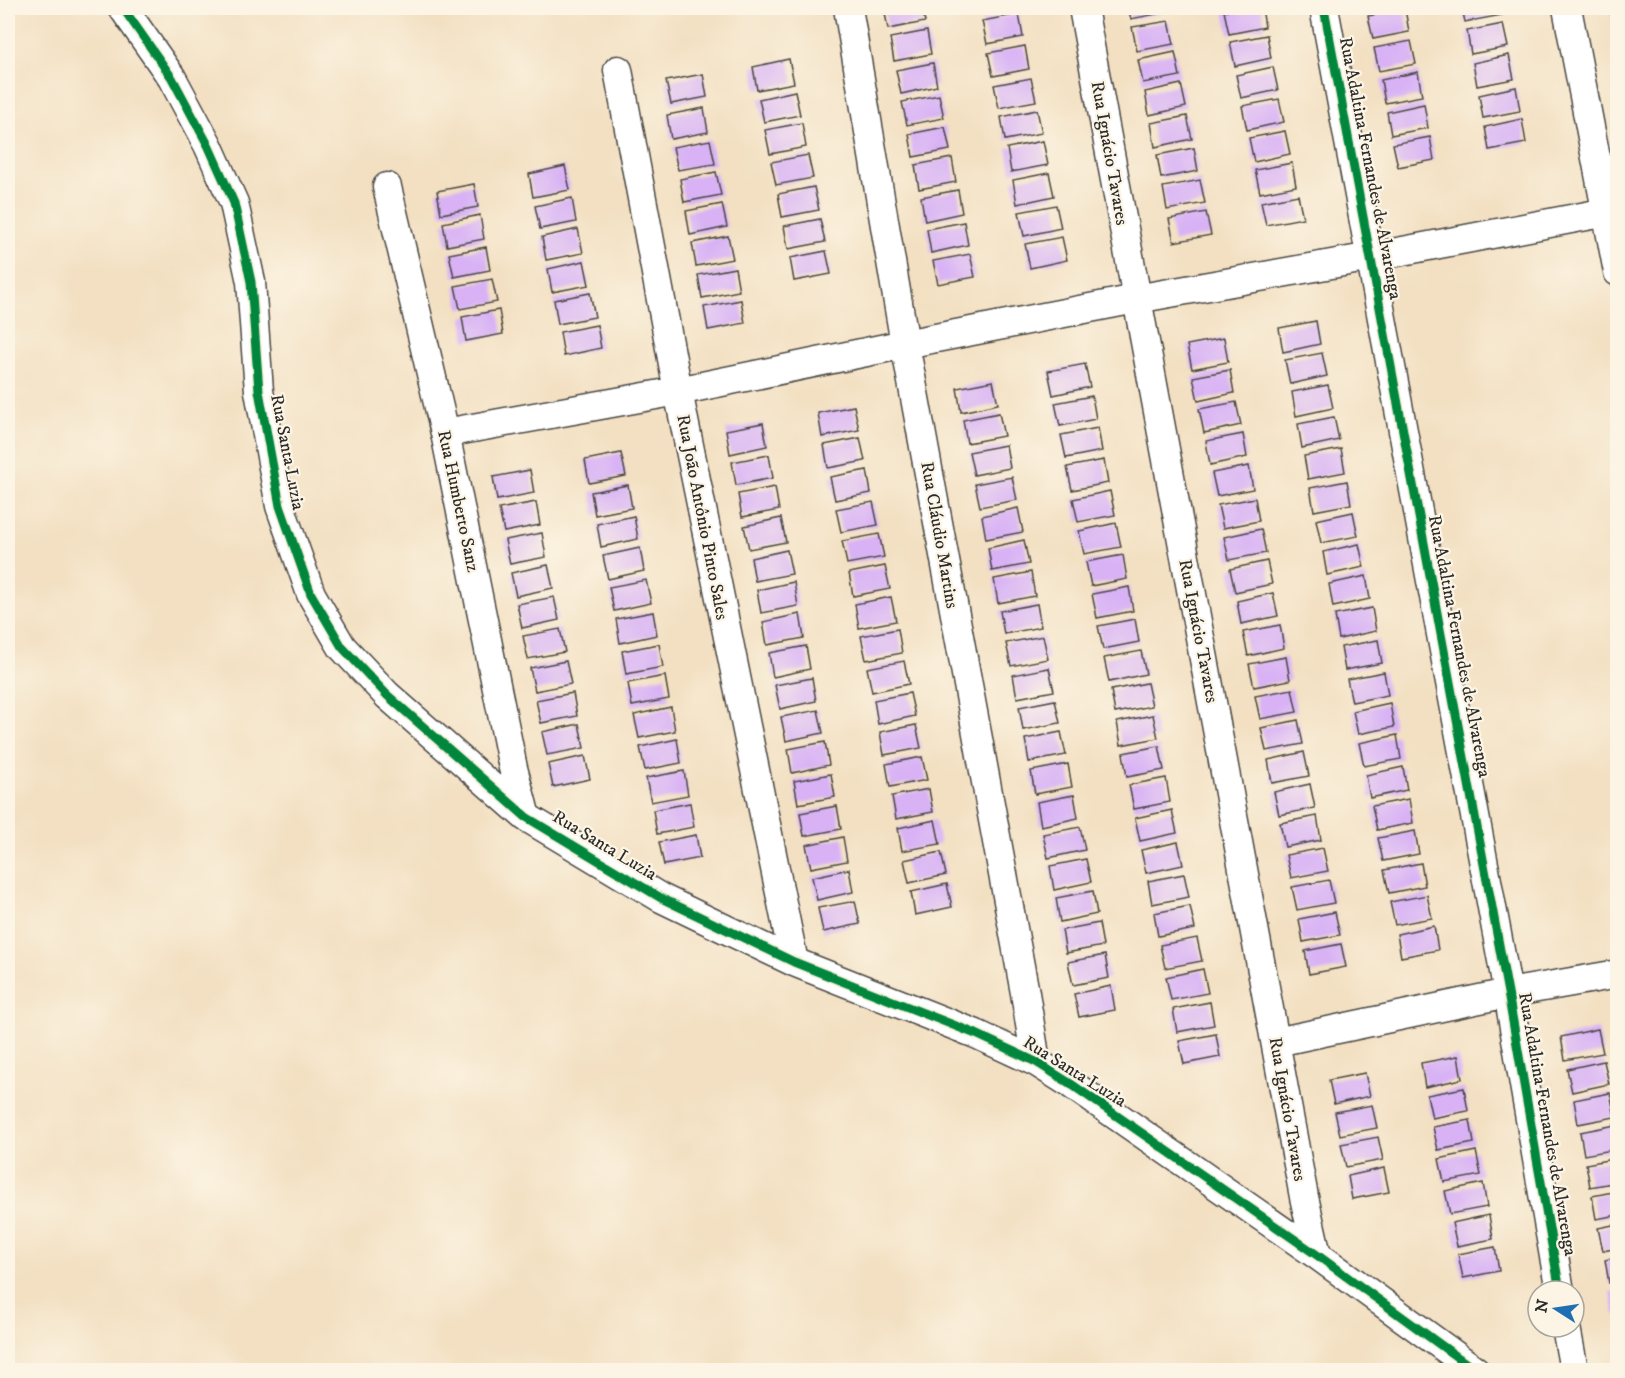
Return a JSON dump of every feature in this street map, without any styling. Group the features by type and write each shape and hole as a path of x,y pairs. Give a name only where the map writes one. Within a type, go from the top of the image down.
{"street":[{"name":"Rua Santa Luzia","path":"123,8 172,78 208,145 234,203 250,282 260,392 280,506 310,594 342,647 387,695 526,817 661,898 794,962 976,1034 1036,1062 1317,1254 1475,1371"},
{"name":"Rua Cláudio Martins","path":"848,8 905,344 1036,1062"},
{"name":"Rua Ignácio Tavares","path":"1083,8 1304,1197 1317,1254"},
{"name":"Rua Adaltina Fernandes de Alvarenga","path":"1324,8 1508,993 1558,1279"},
{"path":"1567,8 1612,211 1617,272"},
{"name":"Rua João Antônio Pinto Sales","path":"618,70 678,391 794,962"},
{"name":"Rua Humberto Sanz","path":"387,187 445,433 513,768 526,817"},
{"path":"445,433 678,391 1136,299 1612,211"},
{"path":"1276,1042 1508,993 1617,974"},
{"path":"1568,1339 1574,1371"}],"building":[{"path":"884,8 922,8 925,22 888,29"},
{"path":"980,8 1000,8 1000,9 981,12"},
{"path":"1128,8 1166,8 1167,12 1131,19"},
{"path":"1262,8 1265,27 1229,34 1224,11"},
{"path":"1462,8 1500,8 1502,15 1465,22"},
{"path":"1610,8 1618,8 1618,21 1613,22"},
{"path":"1405,9 1409,32 1373,39 1368,16"},
{"path":"1019,14 1023,37 987,44 982,21"},
{"path":"1169,21 1174,44 1137,51 1132,27"},
{"path":"1503,24 1508,47 1471,54 1467,31"},
{"path":"927,31 931,54 894,61 890,38"},
{"path":"1267,35 1271,58 1235,66 1230,42"},
{"path":"1411,41 1416,64 1379,71 1374,48"},
{"path":"1025,46 1029,69 993,76 988,53"},
{"path":"1175,52 1180,76 1143,83 1138,60"},
{"path":"1509,55 1514,79 1477,86 1473,63"},
{"path":"789,59 794,83 757,90 753,67"},
{"path":"933,63 937,86 901,94 896,70"},
{"path":"1273,67 1278,90 1241,98 1236,75"},
{"path":"1418,72 1422,96 1385,103 1381,80"},
{"path":"703,74 707,97 671,104 666,81"},
{"path":"1031,78 1036,101 999,108 994,85"},
{"path":"1181,84 1186,107 1149,115 1145,92"},
{"path":"1516,87 1520,111 1483,118 1479,95"},
{"path":"795,91 800,115 764,122 759,99"},
{"path":"939,95 944,118 907,125 902,102"},
{"path":"1279,99 1284,122 1247,130 1242,106"},
{"path":"1424,104 1428,128 1391,135 1387,112"},
{"path":"704,108 708,132 671,139 667,115"},
{"path":"1037,110 1042,133 1005,140 1001,117"},
{"path":"1187,116 1192,139 1155,147 1151,123"},
{"path":"1522,119 1526,143 1489,150 1485,127"},
{"path":"802,123 806,147 770,154 765,130"},
{"path":"945,127 950,150 913,157 909,134"},
{"path":"1285,131 1290,154 1254,162 1249,138"},
{"path":"1430,137 1434,160 1398,167 1393,144"},
{"path":"710,140 715,164 678,170 673,147"},
{"path":"1043,141 1048,165 1011,172 1007,148"},
{"path":"1194,148 1198,171 1161,178 1157,155"},
{"path":"808,155 813,178 776,185 771,162"},
{"path":"952,158 956,182 919,189 915,165"},
{"path":"1292,163 1296,186 1260,193 1255,170"},
{"path":"565,166 570,190 533,197 529,174"},
{"path":"716,172 721,195 684,202 680,179"},
{"path":"1049,173 1054,196 1017,204 1013,180"},
{"path":"1200,180 1205,203 1167,210 1163,187"},
{"path":"474,184 478,207 441,214 437,191"},
{"path":"814,187 819,210 782,217 778,194"},
{"path":"958,190 962,213 925,221 921,197"},
{"path":"1298,195 1303,218 1266,225 1261,202"},
{"path":"572,198 576,222 540,229 535,206"},
{"path":"722,204 727,227 690,235 686,211"},
{"path":"1056,205 1061,228 1024,236 1019,212"},
{"path":"1206,212 1211,235 1174,242 1169,219"},
{"path":"480,215 484,239 447,246 443,223"},
{"path":"820,219 825,242 788,249 784,226"},
{"path":"964,222 968,245 931,253 927,229"},
{"path":"578,229 583,253 546,260 542,237"},
{"path":"728,236 733,259 696,266 692,243"},
{"path":"1062,237 1067,260 1030,268 1025,244"},
{"path":"486,247 490,270 454,277 449,254"},
{"path":"826,251 831,274 794,281 790,258"},
{"path":"970,254 975,277 938,284 933,261"},
{"path":"584,261 589,285 552,292 548,269"},
{"path":"735,268 739,291 702,298 698,275"},
{"path":"492,279 497,302 460,309 455,286"},
{"path":"590,293 595,317 558,324 554,300"},
{"path":"741,300 745,323 708,330 704,307"},
{"path":"499,310 503,334 466,341 462,317"},
{"path":"1316,321 1320,344 1283,352 1279,328"},
{"path":"597,325 601,348 564,356 560,332"},
{"path":"1224,338 1228,362 1192,369 1187,345"},
{"path":"1322,353 1327,376 1290,384 1285,360"},
{"path":"1085,364 1090,387 1053,395 1048,371"},
{"path":"1230,370 1234,393 1198,401 1193,377"},
{"path":"993,381 998,404 961,412 957,388"},
{"path":"1328,385 1333,408 1296,416 1292,392"},
{"path":"1092,396 1096,419 1060,426 1055,403"},
{"path":"1236,402 1241,425 1204,433 1199,409"},
{"path":"854,406 859,430 822,437 818,413"},
{"path":"999,413 1004,436 967,443 963,420"},
{"path":"1334,417 1339,440 1302,448 1298,424"},
{"path":"763,423 767,446 730,454 726,430"},
{"path":"1098,428 1102,451 1066,458 1061,435"},
{"path":"1243,434 1247,457 1210,465 1206,441"},
{"path":"860,438 865,461 828,468 824,445"},
{"path":"1006,445 1010,468 974,475 969,452"},
{"path":"1341,449 1345,472 1308,479 1304,456"},
{"path":"621,453 626,476 589,483 585,460"},
{"path":"769,455 773,478 736,485 732,462"},
{"path":"1104,460 1108,483 1072,490 1067,467"},
{"path":"1249,466 1253,489 1217,496 1212,473"},
{"path":"530,470 534,493 497,500 493,477"},
{"path":"867,470 871,493 835,500 830,477"},
{"path":"1012,477 1017,500 980,507 975,484"},
{"path":"1347,481 1351,504 1314,511 1310,488"},
{"path":"628,485 632,508 595,515 591,492"},
{"path":"775,487 779,510 742,517 738,494"},
{"path":"1110,491 1115,515 1078,522 1073,499"},
{"path":"1255,498 1259,521 1223,528 1218,505"},
{"path":"536,502 540,525 504,532 499,509"},
{"path":"873,502 878,525 841,532 836,509"},
{"path":"1018,508 1023,532 986,539 982,516"},
{"path":"1353,512 1358,536 1321,543 1316,520"},
{"path":"634,516 638,539 601,547 597,524"},
{"path":"781,518 786,542 749,549 744,526"},
{"path":"1116,523 1121,547 1084,554 1079,531"},
{"path":"1261,529 1266,553 1229,560 1224,537"},
{"path":"542,533 546,557 510,564 505,540"},
{"path":"879,534 884,557 847,564 842,541"},
{"path":"1024,540 1029,564 992,571 988,548"},
{"path":"1359,544 1364,567 1327,575 1323,552"},
{"path":"640,548 644,571 608,579 603,556"},
{"path":"787,550 792,574 755,581 751,558"},
{"path":"1123,555 1127,579 1091,586 1086,562"},
{"path":"1267,561 1272,584 1235,592 1230,569"},
{"path":"548,565 553,588 516,596 511,573"},
{"path":"885,566 890,589 853,596 849,573"},
{"path":"1031,572 1035,596 998,603 994,579"},
{"path":"1366,576 1370,599 1333,607 1329,584"},
{"path":"646,580 651,603 614,611 609,587"},
{"path":"794,582 798,606 761,613 757,590"},
{"path":"1129,587 1133,611 1097,618 1092,594"},
{"path":"1273,593 1278,616 1241,624 1237,601"},
{"path":"554,597 559,620 522,628 517,604"},
{"path":"891,597 896,621 859,628 855,604"},
{"path":"1037,604 1041,627 1004,634 1000,611"},
{"path":"1372,608 1376,631 1339,639 1335,615"},
{"path":"653,612 657,635 620,643 616,619"},
{"path":"800,614 804,638 767,645 763,622"},
{"path":"1135,619 1139,642 1103,649 1098,626"},
{"path":"1280,625 1284,648 1248,656 1243,632"},
{"path":"560,629 565,652 528,659 523,636"},
{"path":"898,629 902,653 866,660 861,636"},
{"path":"1043,636 1048,659 1011,666 1006,643"},
{"path":"1378,640 1382,663 1345,670 1341,647"},
{"path":"659,644 663,667 626,674 622,651"},
{"path":"806,646 810,669 773,677 769,653"},
{"path":"1141,651 1146,674 1109,682 1104,658"},
{"path":"1286,657 1290,680 1254,687 1249,664"},
{"path":"566,661 571,684 535,691 530,668"},
{"path":"904,661 909,684 872,692 867,668"},
{"path":"1049,668 1054,691 1017,698 1013,675"},
{"path":"1384,672 1388,695 1352,702 1347,679"},
{"path":"665,676 669,699 632,706 628,683"},
{"path":"812,678 816,701 780,709 775,685"},
{"path":"1147,683 1152,706 1115,713 1111,690"},
{"path":"1292,689 1297,712 1260,719 1255,696"},
{"path":"573,693 577,716 541,723 536,700"},
{"path":"910,693 915,716 878,724 874,700"},
{"path":"1055,700 1060,723 1023,730 1019,707"},
{"path":"1390,703 1394,727 1358,734 1353,711"},
{"path":"671,707 675,731 639,738 634,715"},
{"path":"818,710 823,733 786,741 781,717"},
{"path":"1153,715 1158,738 1121,745 1117,722"},
{"path":"1298,720 1303,744 1266,751 1261,728"},
{"path":"579,724 584,748 547,755 542,732"},
{"path":"916,725 921,748 884,755 880,732"},
{"path":"1061,732 1066,755 1029,762 1025,739"},
{"path":"1397,735 1401,759 1364,766 1359,743"},
{"path":"677,739 681,763 645,770 640,747"},
{"path":"825,742 829,765 792,773 788,749"},
{"path":"1159,746 1164,770 1127,777 1123,753"},
{"path":"1304,752 1309,776 1272,783 1268,760"},
{"path":"585,756 590,779 553,787 548,764"},
{"path":"922,757 927,780 890,787 886,764"},
{"path":"1068,764 1072,787 1035,794 1031,771"},
{"path":"1403,767 1407,790 1370,798 1366,775"},
{"path":"684,771 688,795 651,802 646,778"},
{"path":"831,774 835,797 798,804 794,781"},
{"path":"1166,778 1170,802 1134,809 1129,785"},
{"path":"1310,784 1315,808 1279,815 1274,792"},
{"path":"929,789 933,812 896,819 892,796"},
{"path":"1074,795 1078,818 1041,826 1037,802"},
{"path":"1409,799 1413,823 1377,830 1372,806"},
{"path":"690,803 694,827 657,834 653,810"},
{"path":"837,806 841,829 804,836 800,813"},
{"path":"1172,810 1177,833 1140,841 1135,818"},
{"path":"1317,816 1321,840 1285,847 1280,823"},
{"path":"935,820 940,844 902,851 898,828"},
{"path":"1080,827 1085,850 1048,858 1043,834"},
{"path":"1415,831 1419,854 1383,861 1378,838"},
{"path":"696,835 700,858 664,865 659,842"},
{"path":"843,837 847,861 811,868 806,845"},
{"path":"1178,842 1183,865 1146,873 1141,850"},
{"path":"1323,848 1328,871 1291,878 1286,855"},
{"path":"941,852 946,875 909,883 904,860"},
{"path":"1086,859 1091,882 1054,890 1050,866"},
{"path":"1421,863 1425,886 1389,893 1384,870"},
{"path":"849,869 853,892 817,900 812,877"},
{"path":"1184,874 1189,897 1152,904 1148,881"},
{"path":"1329,880 1334,903 1297,910 1292,887"},
{"path":"947,884 952,907 915,915 911,892"},
{"path":"1093,891 1097,914 1060,922 1056,898"},
{"path":"1427,895 1432,918 1395,925 1390,902"},
{"path":"855,901 860,924 823,932 818,908"},
{"path":"1190,906 1195,929 1158,936 1154,913"},
{"path":"1335,912 1340,935 1303,942 1299,919"},
{"path":"1099,923 1103,946 1066,953 1062,930"},
{"path":"1434,926 1438,950 1401,957 1397,934"},
{"path":"1197,938 1202,961 1165,968 1160,945"},
{"path":"1341,944 1346,967 1309,974 1305,951"},
{"path":"1105,955 1109,978 1073,985 1068,962"},
{"path":"1203,969 1208,993 1171,1000 1166,977"},
{"path":"1111,986 1115,1010 1079,1017 1074,994"},
{"path":"1210,1002 1214,1025 1177,1032 1173,1009"},
{"path":"1598,1029 1603,1053 1565,1060 1561,1037"},
{"path":"1216,1034 1220,1057 1184,1064 1179,1041"},
{"path":"1458,1056 1462,1079 1425,1087 1421,1063"},
{"path":"1604,1061 1609,1084 1572,1092 1567,1069"},
{"path":"1365,1073 1370,1096 1334,1104 1329,1080"},
{"path":"1464,1088 1468,1111 1432,1118 1427,1095"},
{"path":"1610,1093 1615,1117 1578,1124 1574,1100"},
{"path":"1372,1105 1377,1128 1340,1135 1335,1112"},
{"path":"1470,1120 1474,1143 1438,1150 1433,1127"},
{"path":"1616,1125 1618,1149 1584,1155 1580,1132"},
{"path":"1378,1137 1383,1160 1346,1167 1341,1144"},
{"path":"1476,1151 1481,1175 1444,1182 1439,1159"},
{"path":"1618,1158 1618,1182 1590,1187 1586,1164"},
{"path":"1384,1168 1389,1192 1352,1199 1348,1176"},
{"path":"1483,1183 1487,1207 1450,1214 1445,1191"},
{"path":"1618,1191 1618,1215 1596,1219 1592,1196"},
{"path":"1489,1215 1493,1239 1457,1246 1452,1223"},
{"path":"1618,1224 1618,1248 1603,1251 1598,1228"},
{"path":"1495,1247 1499,1271 1463,1278 1458,1254"},
{"path":"1618,1257 1618,1281 1609,1283 1605,1260"},
{"path":"1618,1290 1618,1314 1615,1315 1611,1292"}],"cycle path":[{"path":"123,8 172,78 208,145 234,203 251,282 259,391 280,506 311,594 342,647 387,695 526,817 661,898 794,962 976,1034 1036,1062 1317,1255 1475,1370"},
{"path":"1324,8 1508,993 1558,1279"}]}
